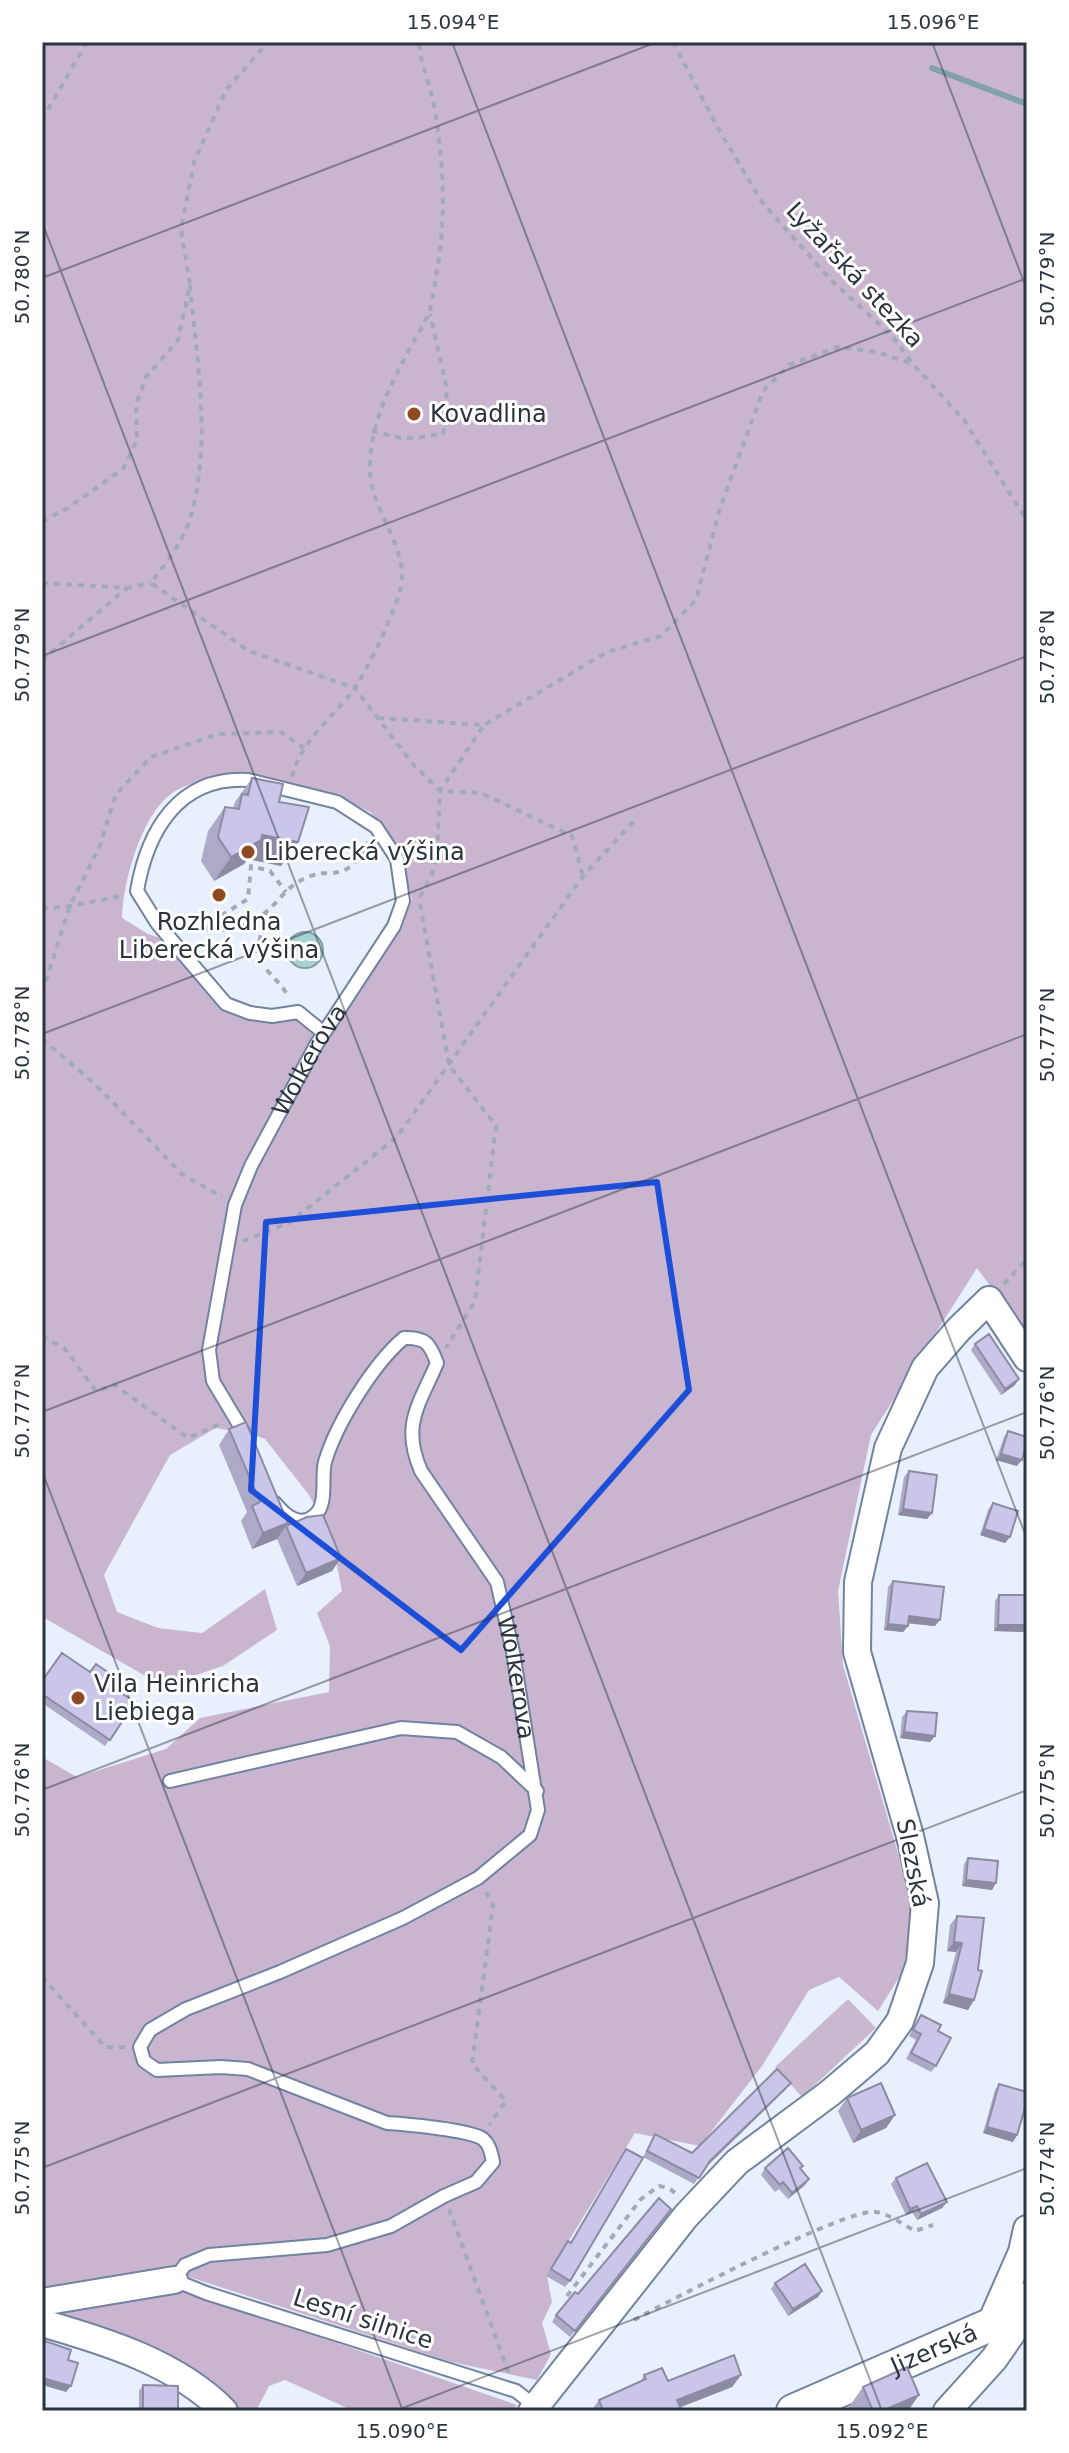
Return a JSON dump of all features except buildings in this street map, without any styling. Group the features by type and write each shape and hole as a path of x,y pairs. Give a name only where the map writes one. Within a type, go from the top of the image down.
{"street":[{"path":"989,1300 1027,1358"},
{"name":"Slezská","path":"527,2403 686,2216 737,2162 830,2093 877,2053 900,2021 920,1963 925,1903 910,1836 857,1652 858,1582 888,1448 919,1380 925,1368 950,1339 989,1300"},
{"path":"990,2325 1022,2252 1027,2229"},
{"path":"42,2302 174,2280"},
{"path":"947,2411 994,2359 1012,2333 1023,2302"},
{"name":"Jizerská","path":"793,2411 990,2325 1023,2302"},
{"path":"42,2323 145,2357 211,2398 224,2411"}],"lane":[{"name":"Wolkerova","path":"253,1451 213,1381 209,1350 235,1205 251,1166 324,1033 394,926 403,901 397,859 376,827 337,802 290,784 233,779 206,785 173,807 148,846 137,891 157,923 226,1004 250,1013 272,1016 298,1012"},
{"path":"298,1012 324,1033"},
{"path":"269,1489 275,1503 287,1517 303,1522 313,1518 321,1509 324,1464 332,1445 356,1397 385,1356 404,1338 418,1337 431,1347 437,1363"},
{"name":"Wolkerova","path":"140,2047 150,2030 186,2009 403,1918 478,1878 530,1835 538,1810 537,1791 513,1652 497,1582 421,1471 414,1455 410,1433 412,1425 437,1363"},
{"path":"170,1781 401,1728 457,1732 501,1757 537,1791"},
{"path":"140,2047 144,2061 157,2070 248,2069 387,2123 480,2136 490,2146 493,2162 476,2182 391,2226 327,2245 209,2255 185,2265 174,2280"},
{"name":"Lesní silnice","path":"174,2280 527,2403"}],"path":[{"path":"42,120 87,42"},
{"path":"42,583 127,588 151,583 189,522 199,478 200,422 190,285 181,229 194,162 226,90 268,42"},
{"path":"290,784 295,763 304,748 355,688 391,616 401,587 400,556 375,499 370,471 372,431 381,404 429,312 437,272 443,175 432,99 419,42"},
{"name":"Lyžařská stezka","path":"673,42 719,130 762,202 830,279 892,336 964,420 1027,521"},
{"path":"42,522 123,469 137,440 136,405 146,377 178,340 190,285"},
{"path":"372,431 405,439 443,434 447,389 429,312"},
{"path":"437,1363 475,1301 496,1126 449,1065 419,898 432,874 437,855 440,791 484,725 607,652 661,636 696,600 720,508 763,391 789,365 838,347 877,352 913,364"},
{"path":"151,583 249,651 355,688 411,762 440,791 481,793 572,836 583,876"},
{"path":"42,660 127,588"},
{"path":"378,718 484,725"},
{"path":"42,993 70,906 99,848 116,794 151,757 218,734 281,732 304,748"},
{"path":"226,1247 289,1223 397,1137 583,876 636,819"},
{"path":"157,923 206,931 227,931 247,925 266,912 295,883 313,874 347,870 358,862 376,827"},
{"path":"206,931 206,925 248,899 251,866 270,871 286,892"},
{"path":"42,909 115,898"},
{"path":"266,912 260,933 260,953 266,969 283,985 290,1003 298,1012"},
{"path":"42,1039 95,1084 182,1174 235,1205"},
{"path":"989,1300 1027,1259"},
{"path":"42,1336 65,1349 96,1391 115,1385 188,1438 235,1417"},
{"path":"478,1878 493,1905 472,2064 506,2101 480,2136"},
{"path":"42,1977 105,2047 140,2047"},
{"path":"567,2296 641,2199 659,2186 669,2188 682,2200 686,2216"},
{"path":"444,2196 527,2403"},
{"path":"630,2322 791,2242 856,2214 877,2212 915,2231 933,2225"}],"highlighted area":[{"path":"657,1182 689,1390 461,1650 251,1490 266,1222"}],"shaded area":[{"path":"42,42 1027,42 1027,1337 977,1268 871,1435 838,1591 843,1665 912,1901 905,1968 878,2011 839,1977 809,1990 762,2066 700,2146 635,2133 547,2276 552,2302 542,2323 551,2354 537,2380 451,2362 177,2273 42,2295 42,1757 77,1777 166,1749 200,1718 329,1692 330,1646 317,1613 342,1591 331,1535 309,1495 265,1439 216,1428 170,1455 104,1575 117,1612 158,1628 202,1633 265,1589 277,1630 223,1666 163,1686 46,1619 42,1620","holes":["236,774 290,783 343,799 370,812 388,833 401,859 412,899 402,927 319,1040 298,1018 287,1015 266,1020 246,1019 224,1008 204,989 166,940 148,934 122,918 130,869 143,833 160,804 171,794 194,783"]},
{"path":"305,932 318,937 323,950 318,963 305,968 292,963 287,950 292,937"},
{"path":"848,1999 876,2028 802,2097 775,2067"},
{"path":"174,2286 206,2293 314,2335 517,2405 514,2411 354,2411 285,2380 269,2386 256,2411 240,2411 218,2391 42,2309"}],"waterway":[{"path":"932,68 1027,104"}],"place":[{"name":"Kovadlina","path":"414,414"},
{"name":"Liberecká výšina","path":"248,852"},
{"name":"Rozhledna Liberecká výšina","path":"219,895"},
{"name":"Vila Heinricha Liebiega","path":"78,1698"}]}
